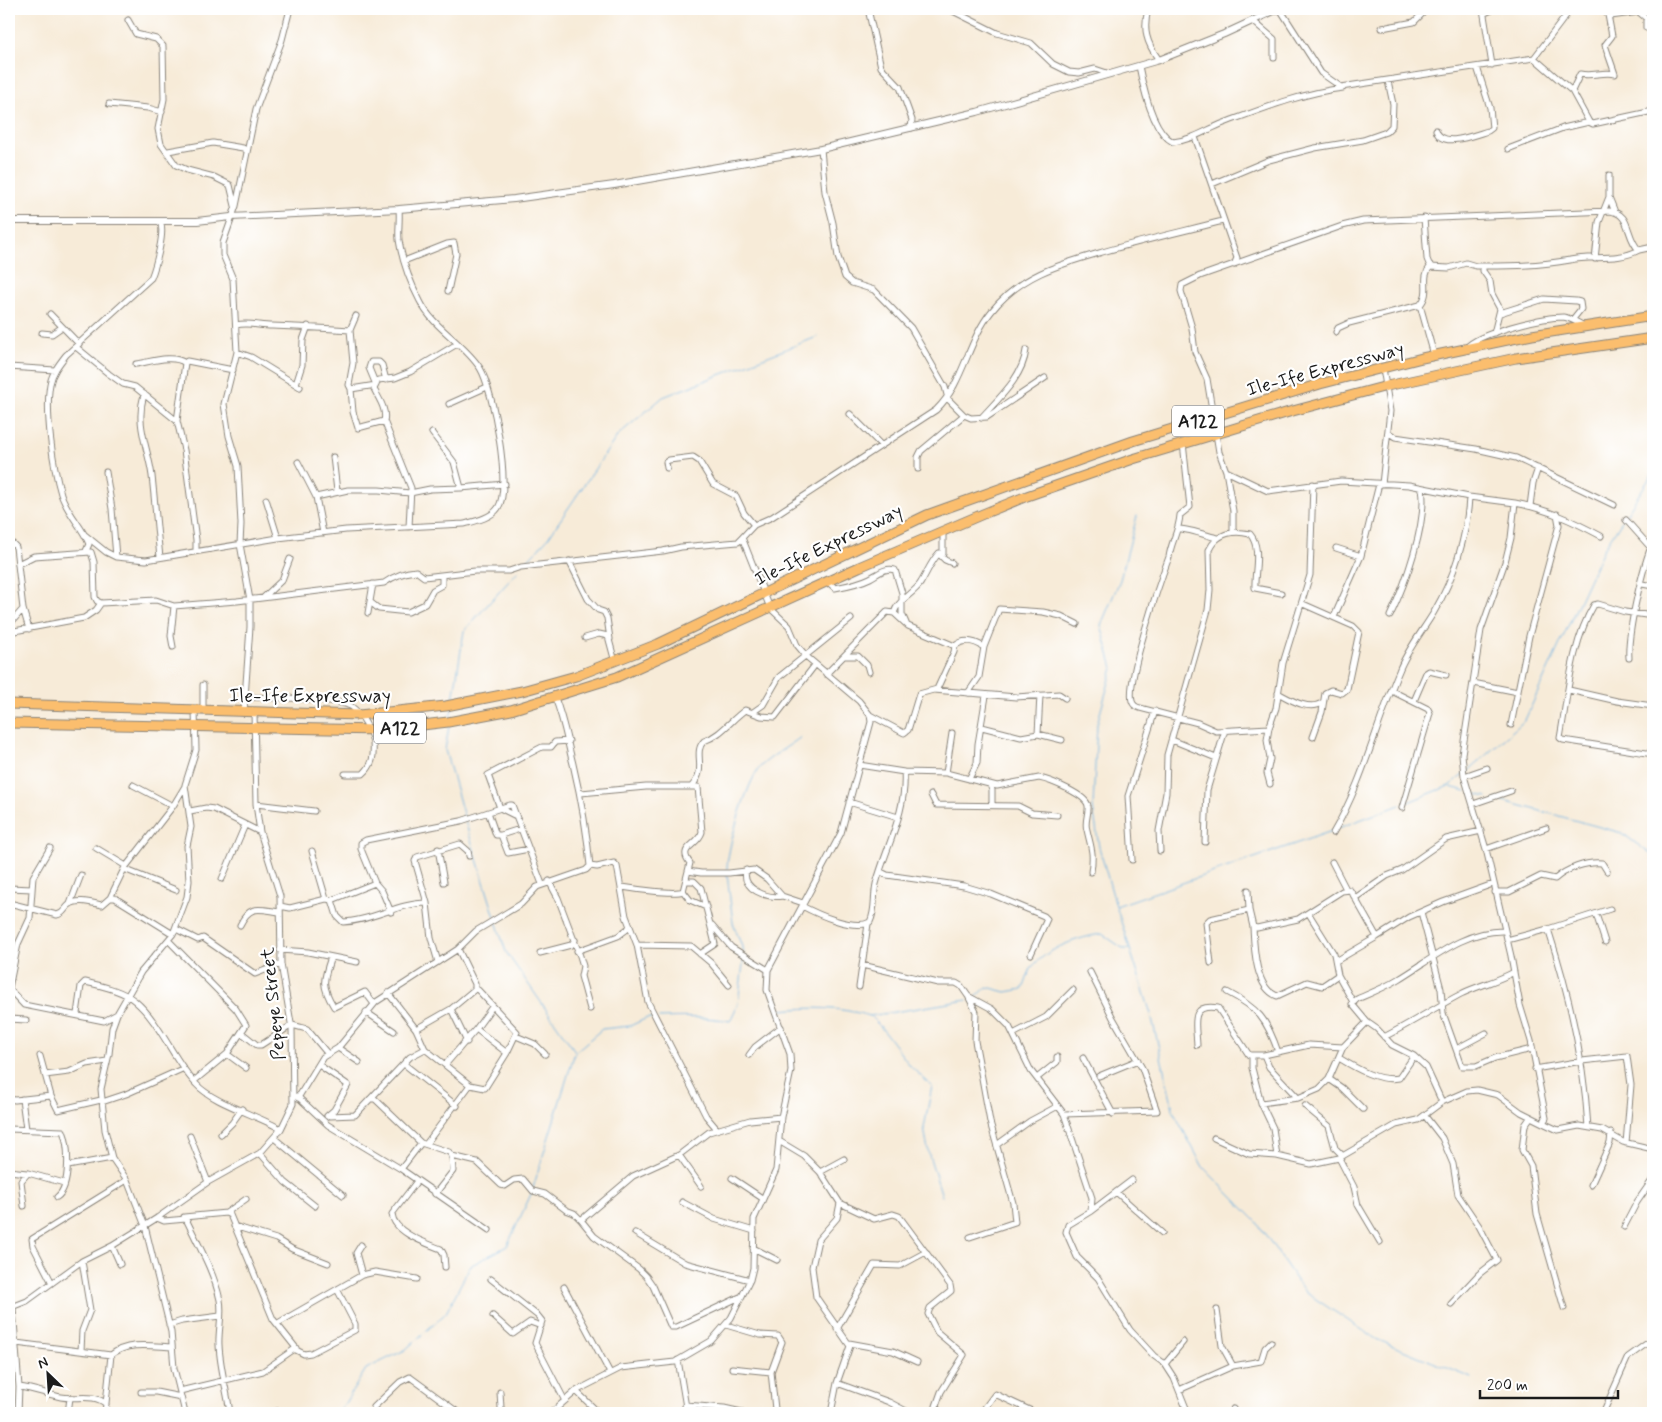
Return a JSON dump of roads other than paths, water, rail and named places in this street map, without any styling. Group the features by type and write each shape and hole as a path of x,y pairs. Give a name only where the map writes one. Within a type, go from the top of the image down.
{"highway":[{"name":"Ile-Ife Expressway","path":"9,704 359,715 437,708 488,699 559,681 613,663 764,594 902,525 1091,455 1214,416 1434,355 1585,326 1653,316"},
{"name":"Ile-Ife Expressway","path":"9,723 369,730 412,727 468,719 555,698 617,677 859,567 1047,488 1183,443 1387,386 1516,358 1653,338"},
{"path":"850,552 859,567"},
{"path":"613,663 617,677"},
{"path":"132,725 133,708"}],"street":[{"path":"244,712 250,600 240,544 241,524 238,466 229,436 224,404 237,352 233,279 223,255 223,243 236,206 256,109 282,40 290,9"},
{"path":"868,9 881,67 900,87 912,120 910,128"},
{"path":"949,9 997,33 1031,43 1053,64 1064,70 1080,73 1095,69 1110,75"},
{"path":"1148,9 1144,24 1145,36 1158,60"},
{"path":"9,221 197,221 399,210 524,198 821,149 910,128 1110,75 1158,60 1279,9 1321,73 1341,87 1353,87"},
{"path":"1382,28 1414,22 1427,9"},
{"path":"1492,65 1484,11 1494,9"},
{"path":"1139,66 1143,88 1162,134 1173,142 1195,137 1212,128 1280,102 1353,87 1534,58 1572,9"},
{"path":"1572,91 1580,74 1592,75 1606,72 1615,74 1605,45 1612,36 1608,16 1600,9"},
{"path":"1608,16 1639,12 1646,18 1646,28 1653,30"},
{"path":"128,20 136,34 156,39 163,46 164,90 158,137 173,162 183,169 214,177 230,185 236,206"},
{"path":"1252,21 1274,39 1274,58"},
{"path":"1534,58 1572,91 1589,122"},
{"path":"1436,130 1442,140 1449,140 1488,131 1492,128 1490,108 1478,67"},
{"path":"1212,184 1269,160 1315,148 1364,140 1386,132 1392,126 1393,116 1388,81"},
{"path":"109,104 148,108 162,112"},
{"path":"1508,149 1563,128 1589,122 1599,123 1653,111"},
{"path":"1195,137 1237,258 1243,262"},
{"path":"168,151 213,143 243,148 247,151"},
{"path":"821,149 827,203 833,223 838,257 845,277 852,283 874,290 911,328 945,387 948,399 964,415 981,419 987,417 1045,378"},
{"path":"1609,175 1609,197 1615,212 1626,220 1630,237 1638,250"},
{"path":"1595,259 1599,222 1609,197"},
{"path":"85,535 106,552 129,560 323,533 464,524 479,520 497,509 502,500 505,484 495,412 487,387 480,368 456,344 421,303 404,262 399,239 399,210"},
{"path":"1233,532 1233,511 1226,471 1216,433 1207,379 1195,352 1192,328 1181,288 1185,282 1354,222 1615,212"},
{"path":"1424,218 1427,258 1429,264 1433,267"},
{"path":"101,603 156,600 174,606 250,600 384,584 392,576 412,571 416,571 424,577 475,571 509,571 514,568 569,561 738,542 743,540 754,525 772,516 936,410 948,399 983,323 1004,297 1023,281 1065,262 1223,221"},
{"path":"86,551 89,544 70,514 61,494 52,451 49,404 50,385 55,370 66,355 151,278 156,266 162,233 160,222"},
{"path":"404,262 447,244 454,243 456,254 448,291"},
{"path":"1336,332 1338,328 1349,323 1420,305 1427,295 1427,270 1433,267 1449,268 1466,263 1483,266 1554,264 1570,260 1622,256 1653,247"},
{"path":"1234,265 1237,258"},
{"path":"1483,266 1500,314 1494,333"},
{"path":"1500,314 1544,299 1580,302 1581,308 1573,319"},
{"path":"1420,305 1434,355"},
{"path":"50,314 78,345 109,374 144,394 178,421"},
{"path":"356,316 350,330 352,363 350,385 353,412 358,428 384,421"},
{"path":"1466,348 1475,339 1549,318 1573,319 1585,326"},
{"path":"236,325 249,322 272,326 308,326 319,329 335,327 350,330"},
{"path":"1498,323 1503,330"},
{"path":"237,352 251,357 298,385 302,365 303,340 308,326"},
{"path":"42,333 52,334 62,327"},
{"path":"409,527 410,493 408,478 396,453 384,421 385,416 381,403 374,389 378,380 386,380 410,372 456,344"},
{"path":"981,419 1020,372 1025,363 1026,350"},
{"path":"136,364 161,360 180,360 185,363"},
{"path":"185,363 187,360 232,370"},
{"path":"376,385 369,368 371,362 379,362 382,365 386,380"},
{"path":"185,363 178,421 184,450 196,550"},
{"path":"9,367 55,370"},
{"path":"1334,617 1361,556 1381,484 1389,433 1390,411 1383,368"},
{"path":"351,389 376,385"},
{"path":"449,404 487,387"},
{"path":"144,394 140,410 141,431 152,474 160,557"},
{"path":"850,414 881,445"},
{"path":"918,469 918,457 922,451 964,415"},
{"path":"1389,433 1395,437 1516,458 1614,505"},
{"path":"432,434 454,462 461,488"},
{"path":"1183,443 1190,507 1180,515 1179,529 1170,546 1169,557 1136,666 1131,692 1134,705 1178,720 1198,723 1216,730 1259,730 1269,728"},
{"path":"334,457 337,491"},
{"path":"667,468 666,462 669,460 693,457 699,461 712,484 736,496 744,513 754,525"},
{"path":"298,462 316,496 323,533"},
{"path":"1530,506 1533,483 1538,468"},
{"path":"1226,471 1268,490 1341,481 1422,488 1515,503 1557,514 1601,536"},
{"path":"106,472 116,557"},
{"path":"316,496 337,491 372,489 410,493 430,489 505,484"},
{"path":"1270,784 1266,773 1270,759 1267,740 1269,728 1276,708 1283,663 1303,604 1310,575 1313,484"},
{"path":"1390,616 1405,579 1418,535 1424,496 1422,488"},
{"path":"1332,833 1353,794 1401,665 1435,610 1456,563 1464,534 1469,497"},
{"path":"266,499 278,538"},
{"path":"1515,503 1511,538 1500,581 1481,630 1463,740 1464,776 1486,849 1532,1049 1546,1118 1543,1123"},
{"path":"1511,724 1529,636 1559,525 1557,514"},
{"path":"1626,520 1652,545 1634,613 1628,646 1628,658"},
{"path":"1179,529 1184,528 1196,534 1217,538 1233,532 1250,534 1255,541 1257,568 1255,588 1280,593"},
{"path":"894,613 901,602 919,585 931,562 939,554 944,554 944,531"},
{"path":"1160,851 1159,832 1166,793 1165,766 1208,610 1210,590 1209,550 1217,538"},
{"path":"743,540 770,608 789,626 798,645 807,657 859,701 870,715 904,733 908,730 919,694 934,690 986,696 1016,697 1059,694 1065,698"},
{"path":"13,544 16,547 23,609 30,628"},
{"path":"1336,548 1361,556"},
{"path":"18,564 34,556 91,552 94,562 95,596 101,603"},
{"path":"939,554 945,560 952,563"},
{"path":"264,597 282,580 290,559"},
{"path":"569,561 588,599 598,610 604,612 607,618 613,663"},
{"path":"828,582 835,588 840,587 890,569 896,573 902,593 901,602 904,621 908,626"},
{"path":"370,602 379,609 408,612 425,604 433,590 442,585 442,576"},
{"path":"368,612 373,584"},
{"path":"1642,584 1653,586"},
{"path":"9,632 84,618 96,610 101,603"},
{"path":"1303,604 1354,626 1359,632 1347,689 1342,693 1329,690 1325,693 1313,737"},
{"path":"1653,616 1598,604 1594,605 1584,626 1560,738 1653,754"},
{"path":"174,606 171,636 174,647"},
{"path":"9,625 23,609"},
{"path":"968,693 979,677 984,647 999,609 1043,612 1061,616 1077,624"},
{"path":"826,674 887,612 894,613 908,626 954,646"},
{"path":"753,712 762,705 776,680 851,620"},
{"path":"585,638 599,634 608,636 610,639"},
{"path":"954,646 960,641 966,640 984,647"},
{"path":"934,690 940,684 954,652 954,646"},
{"path":"844,656 858,656 868,666 869,672"},
{"path":"692,786 700,776 701,744 716,737 726,725 745,710 761,716 775,717 815,665"},
{"path":"1414,701 1426,673 1429,671 1446,675"},
{"path":"1473,683 1518,692"},
{"path":"9,903 60,915 70,904 76,901 102,905 110,898 125,867 173,806 185,785 196,750 196,726 204,685"},
{"path":"1569,690 1617,701 1653,706"},
{"path":"1392,691 1428,709 1431,717 1402,808"},
{"path":"1278,693 1305,705 1316,706 1324,701"},
{"path":"1038,734 1040,695"},
{"path":"970,778 977,763 986,696"},
{"path":"245,697 342,704 351,707 369,730 373,745 373,760 370,768 363,774 345,774"},
{"path":"555,698 566,724 566,735 581,793 590,866"},
{"path":"1132,860 1128,796 1155,711"},
{"name":"Pepeye Street","path":"11,1308 27,1301 82,1261 146,1226 208,1182 260,1153 281,1129 293,1104 292,1025 281,964 278,885 260,832 256,804 254,712"},
{"path":"551,1413 576,1391 610,1373 632,1365 678,1360 711,1341 726,1325 750,1280 753,1268 754,1219 762,1198 772,1184 776,1170 781,1117 791,1071 790,1054 767,990 768,970 840,833 871,722 870,715"},
{"path":"871,722 879,720"},
{"path":"982,727 1021,737 1038,734 1062,740"},
{"path":"1205,842 1207,790 1225,730"},
{"path":"946,773 952,734"},
{"path":"1172,740 1216,758"},
{"path":"500,808 488,781 490,772 542,747 551,747 555,742 569,741"},
{"path":"859,765 904,772 946,773 970,778 989,785 1018,784 1039,778 1083,796 1088,805 1086,828 1094,853 1091,872"},
{"path":"1464,776 1486,768"},
{"path":"859,987 868,924 874,912 876,884 882,872 884,857 898,817 905,782 904,772"},
{"path":"133,785 173,806"},
{"path":"185,785 192,826 187,860 190,882 181,917 169,941 140,972 129,997 117,1014 112,1028 101,1089 101,1101 112,1158 127,1180 146,1226 169,1326 185,1413"},
{"path":"989,785 992,787 992,804"},
{"path":"581,793 646,786 692,786 700,790 702,832 701,837 685,851 685,855 690,863 683,891"},
{"path":"1473,804 1511,791"},
{"path":"931,795 936,805 992,804 1018,806 1032,813 1057,815"},
{"path":"849,802 898,817"},
{"path":"256,804 314,811"},
{"path":"391,912 382,891 375,883 361,849 361,843 395,833 406,833 432,825 461,821 511,805 542,884"},
{"path":"190,811 206,808 214,809 260,832"},
{"path":"488,812 496,835 520,829"},
{"path":"222,879 245,826"},
{"path":"1486,849 1546,828"},
{"path":"1355,898 1386,876 1402,870 1446,839 1481,831"},
{"path":"500,835 508,853 529,849"},
{"path":"438,962 431,938 427,903 415,861 417,857 438,849 460,844 468,851 469,856"},
{"path":"50,848 33,877 30,918 12,958 9,988 24,1005 41,1006 62,1014 78,1014 104,1020 117,1014"},
{"path":"96,848 125,867 176,890"},
{"path":"438,849 444,882"},
{"path":"312,851 329,899 337,916 343,922 391,912 412,903 427,903"},
{"path":"1332,862 1346,889 1350,890 1377,936"},
{"path":"1496,892 1509,892 1534,878 1542,876 1555,879 1562,873 1587,864 1602,863 1607,871"},
{"path":"590,866 597,867 614,864 619,869 623,905 637,945 648,1002 706,1116 717,1129"},
{"path":"298,1098 327,1053 338,1048 374,1004 388,993 458,949 476,931 521,904 531,891 549,881 586,870 590,866"},
{"path":"746,870 746,881 750,886 762,894 774,898 782,896"},
{"path":"688,871 700,874 754,870 766,879 782,896 834,920 868,924"},
{"path":"882,872 887,875 964,886 992,894 1044,916 1048,919 1045,928 1031,954"},
{"path":"70,904 81,875"},
{"path":"549,881 575,940 583,966 581,976 590,1009"},
{"path":"686,881 694,881 701,888 714,933 715,944 700,954"},
{"path":"240,925 245,914 252,910 290,908 329,899 375,883"},
{"path":"1336,961 1421,912 1493,884"},
{"path":"622,887 657,890 673,894 683,891"},
{"path":"9,888 32,889"},
{"path":"1253,927 1266,926 1309,914 1346,889"},
{"path":"1248,890 1255,962 1263,982 1273,995 1277,996 1308,982 1322,986 1338,975"},
{"path":"683,891 690,900 706,907"},
{"path":"110,898 122,902 174,932 198,940 203,938 255,974 281,964"},
{"path":"1507,940 1548,929 1610,908"},
{"path":"1211,962 1206,923 1210,919 1249,910"},
{"path":"1421,912 1433,956 1443,1005 1462,1066 1466,1067 1532,1049"},
{"path":"1309,914 1334,954 1338,975 1353,1002 1352,1004 1367,1022 1392,1045 1414,1056 1426,1067 1442,1102"},
{"path":"1596,914 1606,942"},
{"path":"577,951 618,936 630,927"},
{"path":"1548,929 1577,1035 1585,1078 1588,1127"},
{"path":"1353,1002 1401,978 1433,956 1477,936 1504,931"},
{"path":"714,933 768,970"},
{"path":"540,953 570,945 575,940"},
{"path":"169,941 245,1020 246,1025 242,1033 235,1039 227,1054 194,1081"},
{"path":"637,945 687,945 700,954 729,985"},
{"path":"458,949 475,984 475,989"},
{"path":"280,950 308,952 357,962"},
{"path":"330,957 323,980 324,990 334,1007 365,992 374,1004"},
{"path":"862,965 938,983 956,983 961,986 968,996 976,1012 975,1041 990,1122 998,1144 1015,1222 970,1238"},
{"path":"1064,1114 1113,1114 1157,1111 1151,1090 1138,1060 1113,1018 1090,972"},
{"path":"1384,1037 1465,992 1496,981 1514,972"},
{"path":"78,1014 81,986 85,982 129,997 136,1002 160,1032 182,1069 210,1095 281,1129"},
{"path":"388,993 416,1029 425,1049 470,1085 485,1088 507,1053 517,1032 475,989"},
{"path":"416,1029 451,1009 475,989"},
{"path":"1013,1034 1046,1017 1072,990"},
{"path":"1227,992 1250,1004 1264,1018 1278,1052"},
{"path":"968,996 992,1009 1009,1026 1037,1078 1064,1114 1092,1198 1090,1211"},
{"path":"445,1065 467,1042 492,1007"},
{"path":"1197,1045 1195,1016 1198,1011 1210,1007 1218,1008 1249,1055 1252,1056 1309,1045 1343,1047"},
{"path":"451,1009 467,1042"},
{"path":"366,1012 394,1031"},
{"path":"9,1019 26,1020"},
{"path":"1261,1103 1298,1098 1319,1089 1330,1079 1343,1047 1367,1022"},
{"path":"242,1033 257,1045 261,1045 292,1025 307,1029 327,1053"},
{"path":"749,1055 755,1046 781,1027"},
{"path":"476,1029 507,1053"},
{"path":"1456,1049 1486,1033"},
{"path":"516,1036 535,1044 546,1054"},
{"path":"338,1048 359,1062"},
{"path":"322,1117 356,1115 404,1064 417,1052 425,1049"},
{"path":"227,1054 246,1068"},
{"path":"1264,1055 1269,1067 1298,1098"},
{"path":"40,1056 51,1096 58,1110 126,1094 182,1069"},
{"path":"1252,1056 1252,1068 1261,1103 1273,1128 1277,1156"},
{"path":"1340,1058 1361,1071 1390,1080 1399,1078 1414,1056"},
{"path":"1535,1070 1582,1061 1627,1056 1631,1085 1626,1143"},
{"path":"1037,1078 1057,1062 1057,1057"},
{"path":"1083,1058 1113,1114"},
{"path":"1099,1076 1138,1060"},
{"path":"45,1076 69,1072 87,1064 107,1061"},
{"path":"404,1064 457,1106"},
{"path":"319,1065 348,1085 330,1116"},
{"path":"1330,1079 1342,1088 1362,1109"},
{"path":"400,1169 457,1106 470,1085"},
{"path":"1214,1138 1249,1154 1277,1156 1311,1164 1341,1157 1396,1126 1404,1125 1425,1116 1442,1102 1467,1091 1477,1090 1498,1094 1530,1118 1558,1130 1571,1126 1588,1127 1612,1133 1626,1143 1653,1149"},
{"path":"294,1092 298,1098 322,1117 328,1125 400,1169 488,1230"},
{"path":"9,1099 22,1100 51,1096"},
{"path":"370,1099 375,1099 424,1144 449,1152 452,1156 478,1162 501,1185 505,1186 514,1180 523,1179 533,1191 545,1194 566,1210 574,1213 594,1236 646,1276 653,1286 671,1327 676,1327 740,1297"},
{"path":"22,1100 26,1129"},
{"path":"998,1144 1030,1121 1058,1106"},
{"path":"1305,1106 1329,1126 1335,1148 1354,1187 1358,1205 1380,1242"},
{"path":"221,1134 232,1124 242,1109"},
{"path":"1425,1116 1442,1138 1453,1164 1458,1195 1479,1226 1497,1260 1480,1274 1451,1304"},
{"path":"581,1220 632,1176 679,1155 709,1132 750,1120 781,1117"},
{"path":"1530,1118 1525,1125 1522,1150 1530,1166 1537,1214 1564,1308"},
{"path":"9,1129 63,1131 68,1166 61,1194 57,1197"},
{"path":"1591,1185 1610,1143 1612,1133"},
{"path":"190,1136 208,1182"},
{"path":"274,1138 342,1195"},
{"path":"779,1141 804,1156 820,1172 840,1203 874,1219 893,1214 904,1219 952,1288 951,1291 930,1308 928,1314 937,1332 964,1355 941,1392 936,1406 939,1413"},
{"path":"260,1153 285,1182 315,1206"},
{"path":"679,1155 700,1186"},
{"path":"435,1194 453,1171 452,1156"},
{"path":"68,1166 112,1158"},
{"path":"820,1172 844,1159"},
{"path":"9,1170 64,1183"},
{"path":"24,1206 21,1181 28,1173"},
{"path":"732,1178 762,1198"},
{"path":"1624,1227 1637,1202 1653,1179"},
{"path":"52,1283 33,1246 32,1239 127,1180"},
{"path":"1132,1180 1068,1225 1066,1232 1077,1257 1098,1278 1130,1330 1165,1364 1188,1413"},
{"path":"417,1181 392,1214 392,1218 403,1230 441,1249 444,1254 445,1266"},
{"path":"1116,1192 1162,1233"},
{"path":"157,1218 164,1222 226,1213 246,1199"},
{"path":"682,1202 714,1219 754,1231"},
{"path":"831,1413 837,1383 850,1348 849,1343 816,1297 812,1268 818,1240 837,1218 840,1203"},
{"path":"226,1213 230,1215 270,1312 284,1334 296,1346 296,1350 304,1354 311,1353 354,1330 355,1324 337,1289"},
{"path":"184,1218 221,1301 219,1346 224,1379 230,1399 230,1413"},
{"path":"234,1226 276,1239 292,1249 328,1263"},
{"path":"635,1233 685,1264 750,1280"},
{"path":"361,1245 356,1253 362,1275"},
{"path":"112,1246 120,1264"},
{"path":"753,1248 777,1260"},
{"path":"837,1328 874,1265 900,1266 926,1252"},
{"path":"81,1351 82,1331 90,1310 82,1261"},
{"path":"278,1323 362,1275 375,1272 417,1279"},
{"path":"491,1279 538,1316 542,1326 535,1343 565,1401"},
{"path":"564,1287 610,1373"},
{"path":"11,1308 19,1387 18,1413"},
{"path":"1217,1310 1222,1346 1232,1366"},
{"path":"169,1326 182,1321 220,1316"},
{"path":"493,1316 513,1334 530,1322 542,1326"},
{"path":"726,1325 781,1338 782,1342 771,1372 775,1409 773,1413"},
{"path":"1603,1413 1628,1356 1653,1338"},
{"path":"1165,1364 1183,1342"},
{"path":"1178,1390 1232,1366 1261,1361 1265,1348 1271,1342"},
{"path":"16,1343 112,1354"},
{"path":"849,1343 893,1351 917,1362"},
{"path":"105,1413 112,1354 116,1350 137,1345 172,1347"},
{"path":"180,1391 262,1371 296,1350"},
{"path":"678,1360 687,1413"},
{"path":"732,1368 771,1372"},
{"path":"374,1407 400,1382 410,1377 458,1413"},
{"path":"837,1383 889,1402 910,1413"},
{"path":"19,1387 38,1389 70,1398 94,1398 106,1404"},
{"path":"576,1391 598,1413"},
{"path":"141,1392 156,1392 181,1397"},
{"path":"500,1392 501,1408 504,1413"},
{"path":"981,1413 995,1394 1036,1413"},
{"path":"68,1413 70,1398"},
{"path":"686,1405 724,1408 746,1413"},
{"path":"558,1408 563,1413"}],"waterway":[{"path":"524,564 548,538 618,435 663,397 817,337"},
{"path":"1466,773 1525,720 1603,550 1653,473"},
{"path":"1137,516 1120,580 1101,625 1113,668 1097,724 1093,807 1099,847 1151,1014 1174,1113 1203,1167 1256,1221 1305,1292 1376,1339 1472,1378"},
{"path":"453,700 464,631 518,571"},
{"path":"450,717 452,709"},
{"path":"449,726 445,750 464,817"},
{"path":"727,870 730,848 738,817 755,775 764,763 801,737"},
{"path":"1406,803 1449,786 1463,775"},
{"path":"1450,787 1466,791"},
{"path":"1472,793 1487,797"},
{"path":"1496,799 1622,833 1653,856"},
{"path":"1338,828 1400,805"},
{"path":"465,821 495,917"},
{"path":"1116,906 1332,831"},
{"path":"727,874 733,923 744,952"},
{"path":"496,921 506,952 575,1051"},
{"path":"976,997 987,987 1006,992 1023,989 1032,967 1046,954 1064,944 1102,934 1124,949 1129,949"},
{"path":"659,1018 695,1018 730,1021 738,1004 744,956"},
{"path":"781,1010 826,1009 870,1016 967,1000"},
{"path":"870,1016 880,1026 911,1067 932,1086 924,1128 929,1155 942,1196"},
{"path":"533,1188 575,1052 602,1029 630,1026 647,1018 653,1018"},
{"path":"339,1413 366,1369 405,1350 446,1313 470,1266 507,1246 532,1192"}]}
